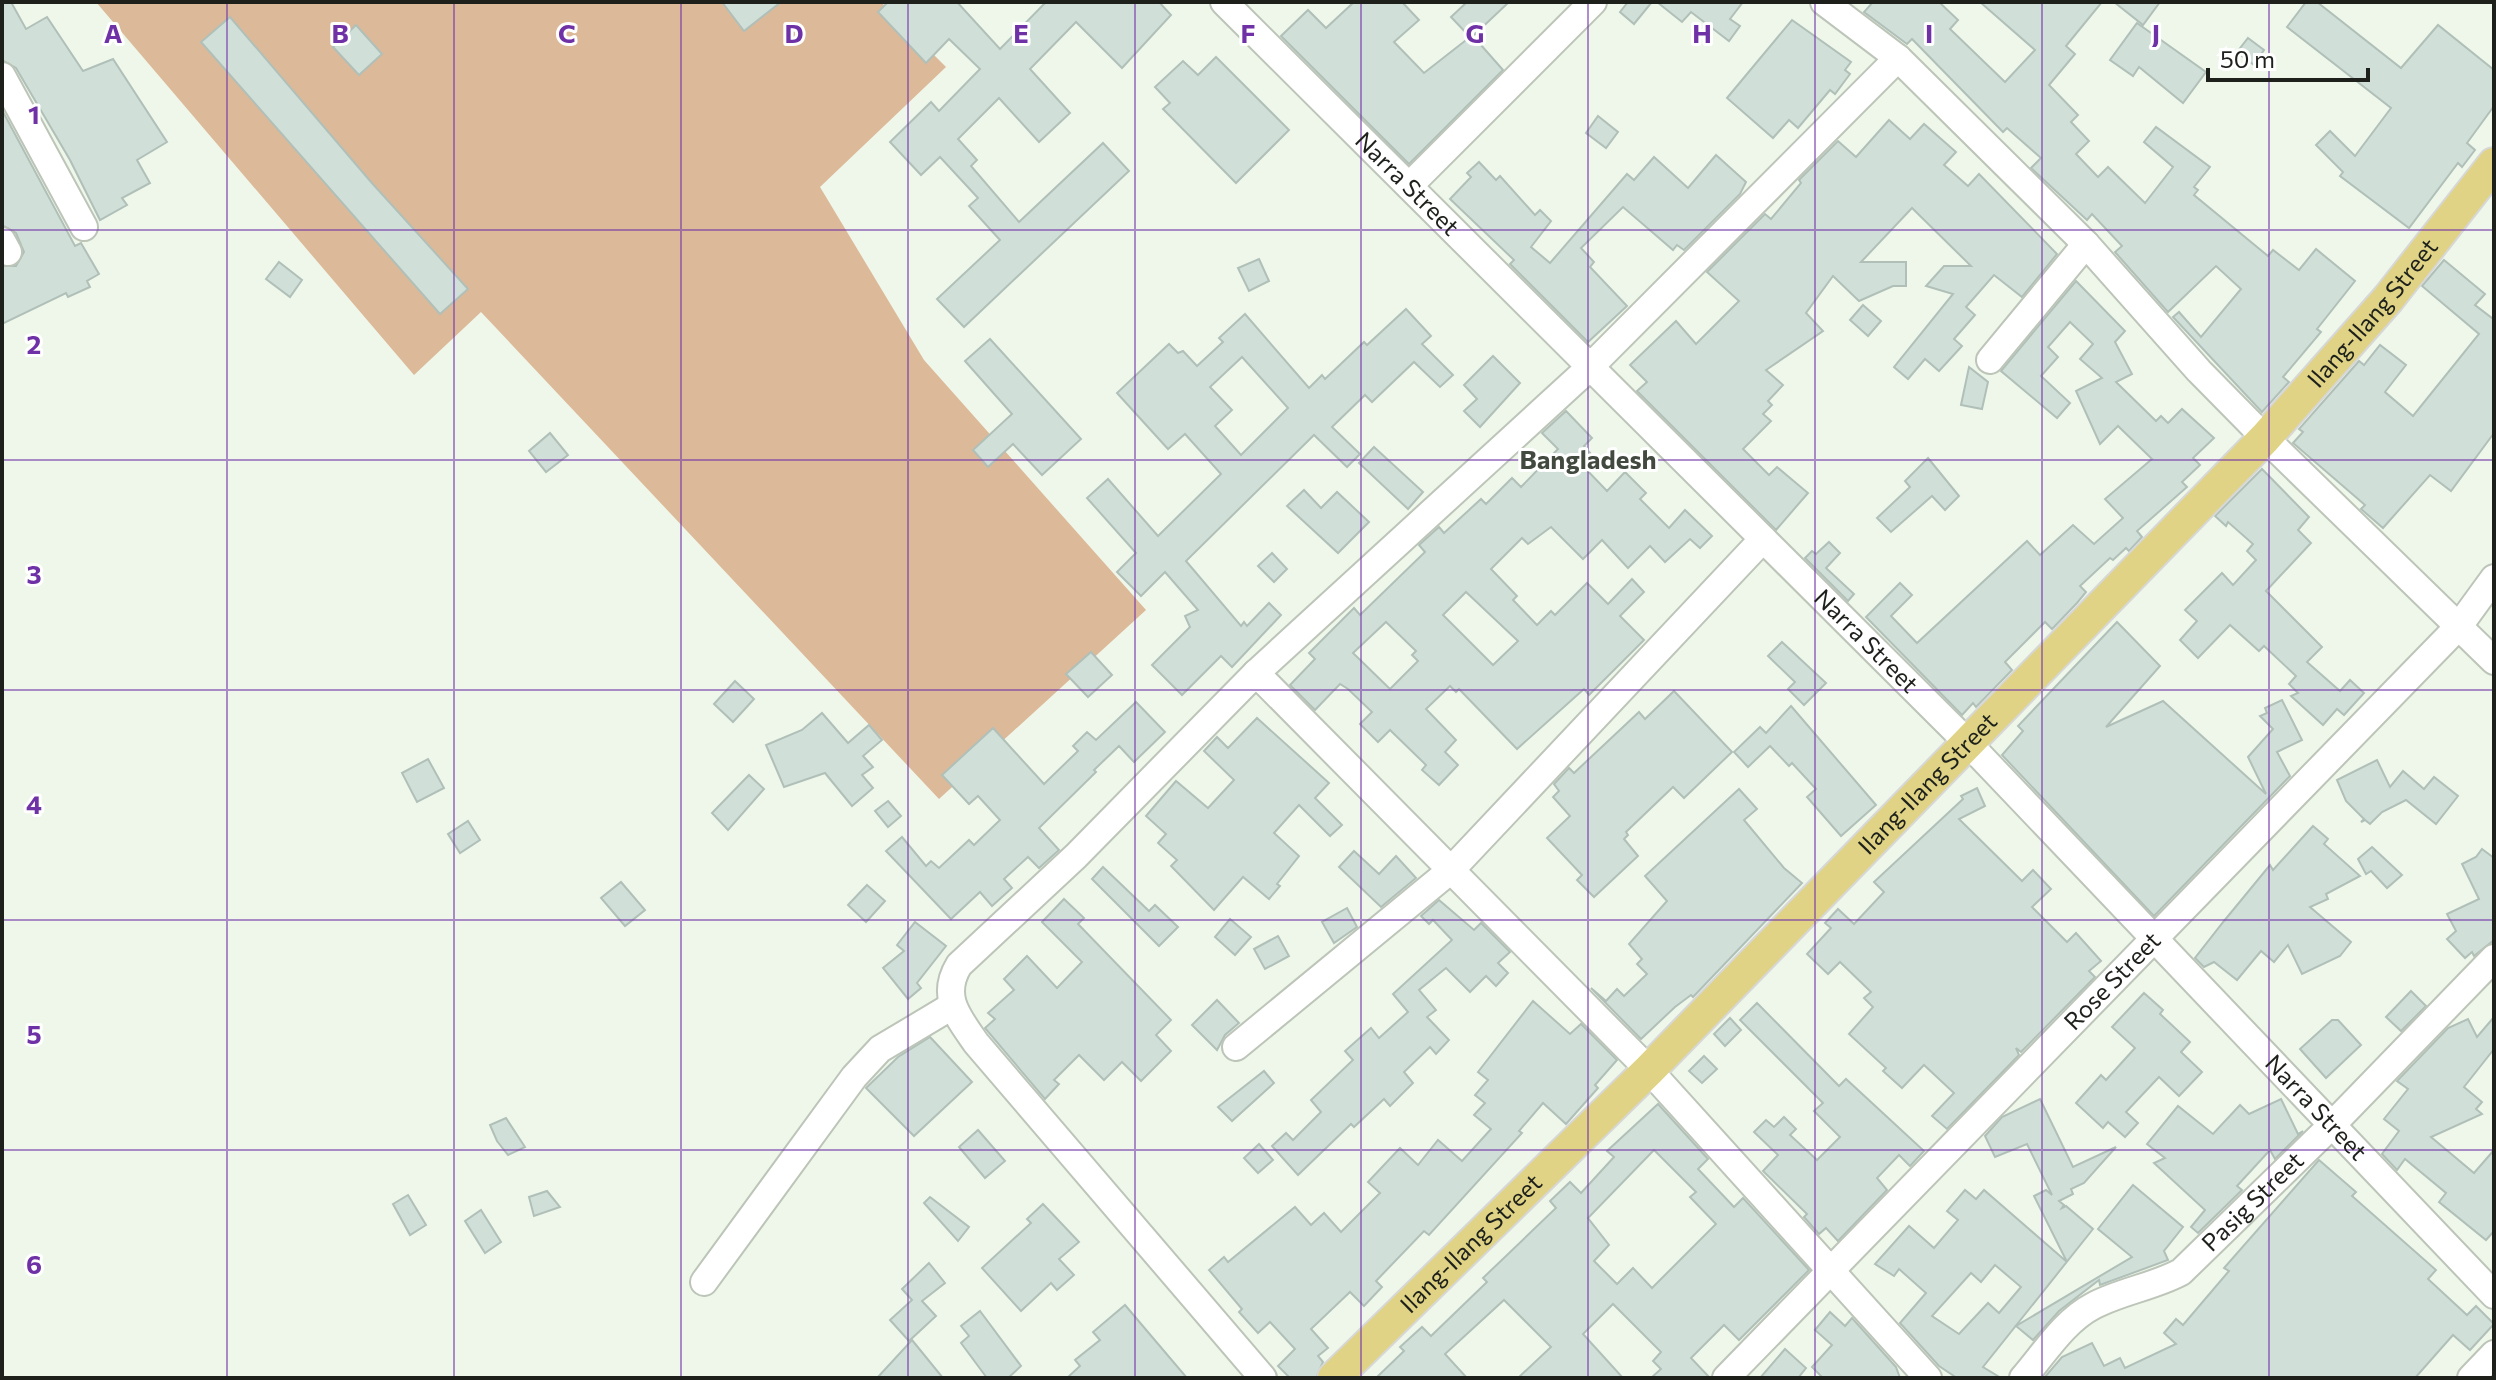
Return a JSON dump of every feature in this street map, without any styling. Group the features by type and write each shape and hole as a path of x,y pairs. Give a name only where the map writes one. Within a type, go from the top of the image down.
{"main road":[{"name":"Ilang-Ilang Street","path":"1334,1378 1649,1070 1966,741 2265,438 2388,299 2494,164"}],"street":[{"name":"Narra Street","path":"1224,2 1588,369 1966,741 2494,1295"},
{"path":"1409,186 1593,2"},
{"path":"1824,2 1898,58 2086,244 2199,371 2265,438 2494,661"},
{"path":"1263,1378 976,1043 952,1006 951,979 959,965 1076,856 1256,673 1588,369 1898,58"},
{"path":"2,76 84,227"},
{"path":"1990,360 2086,244"},
{"path":"1236,1047 1451,870 1763,539"},
{"name":"Rose Street","path":"1726,1378 2459,626 2494,578"},
{"path":"1256,673 1649,1070 1928,1378"},
{"name":"Pasig Street","path":"2023,1378 2073,1319 2091,1306 2181,1272 2332,1125 2494,958"},
{"path":"704,1282 854,1077 880,1049 952,1006"},
{"path":"2471,1378 2494,1354"}],"shaded area":[{"path":"96,2 881,2 946,67 820,187 924,360 1146,610 939,799 481,312 414,375"}],"building":[{"path":"2,2 11,2 26,29 47,17 83,71 113,59 167,142 137,160 150,183 122,198 127,205 100,220 70,160 16,68 2,60"},
{"path":"722,2 781,2 744,31"},
{"path":"888,2 957,2 1000,49 1046,2 1159,2 1171,15 1122,68 1076,22 1030,69 1070,113 1039,142 999,98 958,139 977,160 971,166 1019,222 1103,143 1129,171 964,327 937,299 1000,240 969,206 978,198 940,157 921,175 890,142 931,102 939,111 980,69 949,39 926,63 878,12"},
{"path":"1354,2 1402,2 1419,20 1394,42 1424,73 1470,37 1451,17 1467,2 1509,2 1473,36 1503,70 1409,164 1281,36 1308,10 1326,28"},
{"path":"1628,2 1652,2 1634,24 1620,12"},
{"path":"1657,2 1743,2 1730,19 1740,26 1729,41 1691,12 1682,22"},
{"path":"1873,2 1939,2 1958,20 1950,29 2005,82 2035,50 1980,2 2102,2 2066,46 2075,54 2049,85 2078,115 2071,122 2089,141 2076,154 2098,177 2108,167 2145,203 2173,167 2144,142 2156,127 2210,167 2194,187 2198,190 2194,195 2268,256 2273,250 2299,270 2316,249 2355,281 2317,329 2321,332 2283,377 2289,382 2262,412 2173,317 2179,312 2201,337 2241,289 2216,266 2168,312 2115,252 2122,246 2092,214 2087,220 2031,168 2041,158 2007,128 2003,132 1912,39 1907,44 1864,12"},
{"path":"2114,2 2160,2 2143,25"},
{"path":"2306,2 2317,2 2401,68 2438,25 2494,70 2494,106 2467,143 2475,150 2462,167 2458,163 2409,228 2340,176 2343,172 2316,145 2330,131 2355,156 2391,108 2287,27"},
{"path":"230,17 371,182 468,289 440,314 201,42"},
{"path":"1792,20 1851,62 1845,70 1850,74 1835,94 1830,90 1798,128 1789,120 1773,138 1727,98"},
{"path":"2137,23 2206,72 2183,103 2139,67 2133,76 2110,60"},
{"path":"356,25 382,54 359,75 333,47"},
{"path":"2248,38 2264,50 2254,65 2237,52"},
{"path":"1216,57 1289,130 1236,183 1163,109 1170,103 1155,87 1183,61 1198,75"},
{"path":"2,110 75,246 81,243 99,274 87,281 90,287 68,297 66,293 2,324 2,266 16,266 24,252 16,233 2,225"},
{"path":"1598,116 1618,132 1606,148 1586,133"},
{"path":"1889,120 1910,139 1924,124 1956,152 1944,165 1968,186 1979,174 2057,254 2022,297 1994,275 1966,307 1975,315 1954,339 1962,346 1939,371 1925,359 1908,379 1894,367 1953,294 1926,286 1944,266 1971,266 1912,208 1861,262 1906,262 1906,286 1893,286 1859,301 1833,276 1806,313 1823,331 1766,370 1783,385 1768,401 1772,405 1763,414 1771,421 1743,449 1769,475 1777,467 1808,493 1776,530 1637,391 1647,382 1630,365 1676,321 1696,344 1739,301 1707,272 1765,214 1771,219 1801,183 1799,180 1838,141 1856,157"},
{"path":"1716,155 1746,182 1740,194 1684,250 1677,245 1673,250 1623,207 1581,248 1594,262 1590,267 1627,306 1588,342 1510,264 1514,260 1450,199 1471,177 1467,173 1479,162 1496,180 1500,176 1535,215 1540,210 1551,221 1531,247 1550,263 1627,174 1634,180 1654,157 1688,188"},
{"path":"1259,259 1269,281 1249,291 1238,268"},
{"path":"2444,260 2485,294 2475,305 2492,318 2494,315 2494,433 2451,491 2430,475 2383,528 2361,509 2365,505 2293,443 2303,432 2299,429 2359,361 2364,365 2380,345 2406,365 2385,392 2413,416 2479,334 2422,286"},
{"path":"279,262 302,280 290,297 266,279"},
{"path":"2076,281 2125,331 2115,342 2132,374 2116,382 2156,421 2161,416 2168,423 2182,409 2214,438 2193,458 2200,465 2182,482 2187,487 2137,531 2142,537 2129,551 2126,548 2113,560 2110,558 2080,586 2086,592 2077,603 2052,629 2045,622 2005,662 2012,670 1976,707 1973,703 1962,715 1866,617 1900,583 1912,595 1891,616 1917,643 2027,541 2040,555 2073,525 2094,544 2123,518 2105,499 2152,459 2118,426 2100,444 2076,391 2102,378 2080,359 2093,344 2070,322 2048,347 2058,357 2041,376 2070,403 2057,418 2001,371"},
{"path":"1863,305 1881,321 1868,336 1850,320"},
{"path":"1406,309 1431,336 1422,344 1453,375 1440,387 1414,362 1372,402 1365,395 1332,427 1360,454 1347,467 1314,435 1186,561 1241,626 1244,622 1247,626 1269,603 1281,615 1232,667 1221,656 1182,695 1152,665 1190,627 1185,616 1198,610 1165,572 1141,596 1117,572 1136,553 1087,498 1108,479 1158,536 1221,474 1185,434 1168,449 1117,393 1169,344 1178,353 1183,351 1197,366 1223,342 1219,338 1245,314 1309,388 1322,375 1325,379 1364,342 1367,345","holes":["1242,357 1288,408 1241,455 1215,426 1232,410 1210,387"]},
{"path":"990,339 1081,439 1042,475 1013,444 988,467 973,450 1012,414 965,361"},
{"path":"1493,356 1520,383 1480,427 1464,411 1477,399 1464,385"},
{"path":"1969,367 1988,382 1982,409 1961,405"},
{"path":"1566,411 1592,438 1584,446 1591,454 1581,464 1607,491 1625,472 1646,493 1640,499 1669,528 1685,510 1712,536 1700,548 1690,539 1665,562 1650,546 1628,568 1602,540 1583,559 1551,527 1528,544 1522,538 1491,569 1517,596 1513,600 1537,625 1551,611 1555,615 1587,583 1608,604 1632,579 1644,592 1620,616 1644,640 1589,695 1584,689 1517,749 1459,689 1456,692 1450,686 1426,709 1456,740 1445,752 1458,765 1439,785 1422,770 1426,765 1390,730 1378,742 1360,724 1372,712 1348,689 1340,684 1315,710 1290,685 1315,659 1309,653 1354,608 1360,615 1425,552 1419,545 1439,527 1444,533 1481,499 1486,504 1512,478 1521,487 1558,449 1542,433","holes":["1466,592 1518,641 1493,665 1443,615","1386,622 1416,651 1412,655 1418,661 1390,689 1353,653"]},
{"path":"550,433 568,455 546,472 529,451"},
{"path":"1374,447 1423,492 1408,509 1359,463"},
{"path":"1928,458 1959,496 1945,510 1932,496 1891,532 1877,518 1910,487 1905,481"},
{"path":"2262,469 2309,517 2298,530 2311,543 2266,591 2322,647 2307,662 2340,691 2350,680 2364,693 2344,715 2337,709 2323,725 2291,696 2298,693 2289,684 2296,676 2264,646 2259,651 2230,625 2198,658 2180,640 2197,621 2185,610 2222,573 2233,585 2256,560 2247,551 2253,544 2228,522 2226,526 2215,516"},
{"path":"1304,490 1321,508 1337,492 1369,522 1338,553 1287,506"},
{"path":"1829,542 1840,553 1826,568 1854,594 1848,601 1805,558 1812,551 1816,554"},
{"path":"1272,553 1287,569 1274,582 1258,566"},
{"path":"2117,622 2160,666 2106,727 2163,701 2266,794 2248,757 2273,729 2260,716 2267,713 2265,708 2282,700 2302,740 2277,752 2290,776 2154,916 2002,755 2023,731 2018,726"},
{"path":"1782,642 1826,683 1804,705 1788,689 1795,682 1768,656"},
{"path":"1091,652 1112,675 1088,697 1066,674"},
{"path":"735,681 754,699 733,722 714,704"},
{"path":"1674,691 1732,752 1684,798 1673,787 1626,832 1628,835 1624,839 1638,856 1594,897 1577,880 1582,875 1547,838 1570,816 1553,797 1559,791 1554,784 1569,768 1574,773 1639,712 1645,719"},
{"path":"1136,702 1165,732 1134,762 1119,746 1094,770 1096,772 1039,828 1059,850 1039,868 1028,857 1004,879 1012,888 992,906 980,892 951,919 886,851 902,837 926,866 931,861 939,868 969,840 974,845 1000,820 978,796 969,804 942,775 993,728 1044,784 1078,751 1073,746 1087,732 1096,740"},
{"path":"1791,706 1876,805 1841,836 1807,797 1816,789 1792,763 1789,766 1770,746 1748,767 1734,752 1760,727 1766,733"},
{"path":"822,713 848,743 869,725 882,740 863,756 873,767 862,775 873,788 852,806 825,773 784,787 766,745 802,730"},
{"path":"1257,718 1329,783 1315,798 1342,825 1330,836 1299,805 1274,833 1299,856 1277,884 1280,886 1269,899 1243,877 1214,910 1171,866 1177,860 1158,843 1166,834 1146,816 1176,781 1208,808 1234,780 1204,751 1217,737 1228,748"},
{"path":"428,759 444,788 417,802 402,773"},
{"path":"2377,760 2390,787 2403,771 2424,789 2434,777 2458,796 2436,824 2406,800 2382,812 2370,824 2365,820 2361,822 2364,819 2346,801 2337,780"},
{"path":"749,775 764,789 728,830 712,813"},
{"path":"1977,788 1985,806 1959,819 2022,881 2033,870 2051,889 2032,907 2067,942 2076,933 2101,961 2089,971 2095,977 2021,1052 2016,1048 2019,1055 1947,1129 1932,1116 1954,1093 1924,1065 1902,1088 1883,1071 1886,1068 1849,1034 1873,1007 1864,998 1871,992 1840,962 1828,974 1807,954 1831,928 1825,923 1838,909 1854,924 1884,892 1874,882 1963,799 1961,796"},
{"path":"1739,789 1757,809 1744,820 1784,868 1802,883 1693,997 1691,995 1675,1007 1641,1039 1591,988 1606,1001 1617,989 1624,996 1647,974 1637,964 1642,959 1629,944 1667,901 1645,876"},
{"path":"888,801 901,816 888,827 875,811"},
{"path":"468,821 480,840 460,853 448,834"},
{"path":"2313,826 2328,839 2324,844 2360,876 2326,894 2328,899 2310,907 2351,942 2340,956 2302,974 2288,945 2274,962 2261,951 2237,980 2214,962 2204,967 2195,958 2270,865 2273,870"},
{"path":"2372,847 2402,875 2387,888 2371,871 2366,874 2358,859"},
{"path":"2482,849 2494,858 2494,940 2474,956 2472,952 2465,958 2447,939 2456,931 2447,914 2479,899 2462,864 2476,857"},
{"path":"1354,851 1379,874 1396,856 1416,878 1381,907 1339,867"},
{"path":"1103,867 1149,911 1155,905 1178,927 1159,946 1092,879"},
{"path":"621,882 645,910 625,926 601,898"},
{"path":"867,885 885,901 866,922 848,905"},
{"path":"1064,899 1084,918 1078,924 1171,1020 1156,1035 1171,1051 1141,1081 1122,1062 1104,1080 1079,1055 1054,1080 1059,1084 1045,1099 985,1028 995,1019 988,1013 1014,990 1004,979 1027,956 1057,988 1082,962 1042,922"},
{"path":"1439,900 1474,930 1481,923 1510,952 1498,963 1508,973 1496,986 1486,976 1470,992 1446,968 1419,990 1436,1010 1427,1017 1449,1040 1436,1054 1430,1047 1404,1072 1413,1083 1390,1106 1384,1099 1354,1127 1351,1124 1298,1175 1272,1146 1286,1133 1293,1140 1321,1112 1311,1100 1353,1060 1345,1051 1371,1028 1379,1038 1408,1012 1393,994 1452,940 1433,920 1429,924 1421,916"},
{"path":"1347,908 1357,927 1334,943 1322,922"},
{"path":"1230,919 1251,937 1235,955 1215,937"},
{"path":"915,922 946,946 917,983 921,988 908,999 883,968 904,951 897,945"},
{"path":"1278,936 1289,956 1265,969 1254,949"},
{"path":"2411,991 2426,1006 2401,1031 2386,1017"},
{"path":"2144,993 2163,1010 2160,1014 2190,1042 2181,1052 2202,1072 2179,1096 2159,1077 2126,1112 2138,1123 2125,1137 2108,1122 2103,1128 2076,1103 2101,1075 2106,1080 2135,1048 2112,1027"},
{"path":"1217,1000 1239,1023 1225,1035 1217,1050 1192,1025"},
{"path":"1533,1001 1570,1034 1581,1024 1617,1060 1595,1085 1598,1088 1566,1124 1543,1103 1519,1131 1522,1133 1429,1235 1424,1231 1376,1281 1382,1287 1364,1306 1350,1292 1311,1329 1328,1348 1318,1356 1323,1362 1316,1378 1290,1378 1278,1366 1295,1349 1270,1322 1258,1333 1209,1270 1224,1257 1228,1262 1295,1207 1311,1225 1324,1213 1341,1232 1380,1193 1368,1182 1400,1148 1418,1165 1438,1140 1462,1161 1491,1129 1474,1115 1485,1103 1475,1095 1488,1080 1478,1072"},
{"path":"1757,1003 1839,1086 1846,1079 1924,1151 1910,1166 1899,1155 1877,1178 1887,1190 1838,1241 1826,1228 1819,1234 1804,1217 1807,1214 1763,1171 1778,1155 1754,1132 1766,1120 1774,1127 1784,1117 1796,1129 1790,1135 1817,1160 1840,1137 1814,1111 1823,1103 1740,1020"},
{"path":"2494,1017 2494,1049 2464,1087 2482,1102 2476,1109 2482,1114 2431,1137 2474,1173 2494,1150 2494,1231 2486,1240 2439,1202 2446,1193 2405,1159 2397,1170 2382,1154 2399,1131 2384,1119 2408,1089 2397,1081 2448,1028 2468,1019 2477,1037"},
{"path":"1730,1018 1741,1030 1725,1046 1714,1034"},
{"path":"2332,1020 2338,1020 2361,1045 2326,1078 2300,1049"},
{"path":"930,1037 972,1082 914,1136 866,1088 898,1057"},
{"path":"1704,1056 1717,1069 1702,1083 1689,1071"},
{"path":"1264,1071 1274,1083 1232,1121 1218,1107"},
{"path":"2040,1099 2073,1167 2116,1147 2084,1183 2071,1189 2073,1194 2059,1201 2064,1205 2062,1208 2066,1206 2093,1229 2067,1262 2034,1196 2046,1190 2052,1195 2027,1144 1995,1157 1985,1136 2002,1117"},
{"path":"2281,1099 2298,1134 2303,1131 2275,1159 2270,1150 2237,1186 2242,1190 2198,1233 2191,1227 2205,1210 2154,1163 2165,1158 2147,1144 2178,1106 2213,1134 2240,1105 2249,1114"},
{"path":"1658,1104 1708,1159 1698,1169 1734,1207 1743,1198 1809,1270 1739,1340 1724,1325 1691,1358 1710,1378 1651,1378 1661,1369 1653,1361 1661,1352 1613,1304 1583,1334 1623,1378 1518,1378 1551,1347 1504,1300 1445,1354 1467,1378 1376,1378 1404,1351 1400,1347 1422,1327 1431,1336 1487,1282 1483,1278 1556,1208 1550,1201 1570,1182 1581,1193 1614,1157 1607,1151","holes":["1654,1150 1696,1192 1690,1197 1716,1224 1652,1288 1633,1268 1617,1284 1594,1261 1609,1245 1588,1218"]},
{"path":"506,1118 525,1147 508,1155 490,1125"},
{"path":"978,1130 1005,1161 985,1178 959,1147"},
{"path":"1259,1144 1273,1160 1258,1173 1244,1158"},
{"path":"2319,1160 2356,1192 2352,1196 2436,1270 2428,1279 2467,1315 2476,1306 2494,1324 2470,1350 2453,1335 2415,1378 2044,1378 2062,1357 2092,1343 2104,1366 2120,1358 2125,1368 2176,1344 2164,1333 2176,1319 2183,1325 2229,1271 2224,1268"},
{"path":"2133,1185 2183,1227 2164,1251 2168,1260 2100,1285 2099,1280 2059,1311 2033,1340 2016,1326 2132,1257 2098,1229"},
{"path":"1965,1190 1976,1199 1984,1190 2067,1262 1983,1367 2001,1378 1957,1378 1939,1366 1900,1323 1926,1293 1899,1269 1894,1276 1875,1264 1909,1226 1934,1248 1958,1220 1947,1211","holes":["1995,1265 2021,1287 1999,1313 1988,1303 1959,1334 1932,1316 1971,1273 1981,1282"]},
{"path":"547,1191 560,1207 534,1216 529,1197"},
{"path":"408,1195 426,1225 410,1235 393,1204"},
{"path":"930,1197 969,1227 958,1241 924,1203"},
{"path":"1043,1204 1079,1242 1059,1259 1074,1275 1057,1290 1051,1283 1021,1311 982,1268 1031,1223 1027,1219"},
{"path":"481,1210 501,1242 485,1253 465,1221"},
{"path":"929,1263 945,1283 922,1301 936,1316 909,1341 890,1320 912,1300 902,1289"},
{"path":"1125,1305 1187,1378 1067,1378 1080,1366 1075,1360 1100,1340 1093,1332"},
{"path":"980,1311 1021,1366 1008,1378 987,1378 961,1343 969,1336 961,1326"},
{"path":"1830,1312 1845,1326 1852,1318 1896,1367 1900,1378 1823,1378 1812,1367 1832,1345 1815,1330"},
{"path":"912,1340 943,1378 877,1378"},
{"path":"1785,1349 1806,1368 1798,1378 1760,1378"}],"district":[{"name":"Bangladesh","path":"1588,460"}]}
